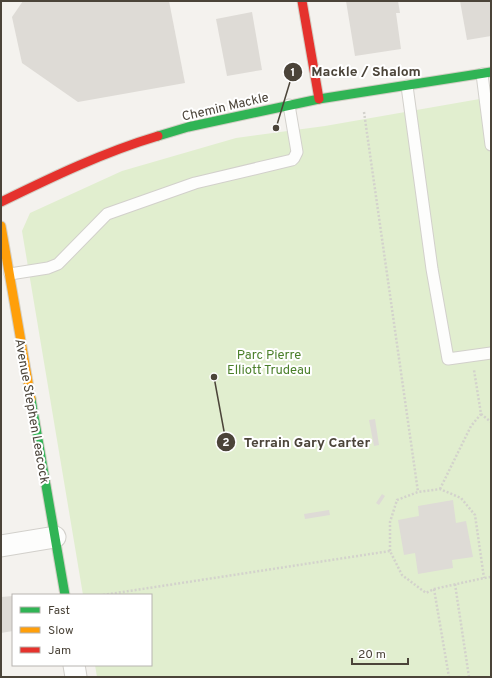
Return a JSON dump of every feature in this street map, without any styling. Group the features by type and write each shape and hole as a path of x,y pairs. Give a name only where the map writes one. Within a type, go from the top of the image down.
{"street":[{"path":"302,1 319,99"},
{"name":"Chemin Mackle","path":"1,202 85,163 148,139 194,126 319,99 486,73"},
{"name":"Avenue Stephen Leacock","path":"1,226 65,594"},
{"path":"1,546 55,537"},
{"path":"74,666 76,677"}],"lane":[{"path":"486,73 491,145"},
{"path":"407,86 432,269 448,359 491,353"},
{"path":"10,274 48,268 58,264 107,214 195,182 292,160 297,152 289,105"}],"path":[{"path":"361,93 418,492"},
{"path":"472,355 481,414 491,422"},
{"path":"440,489 471,426 481,414"},
{"path":"484,578 475,515 461,498 440,489 418,492 397,500 390,522 390,551 402,575 426,593 434,589 491,577"},
{"path":"110,594 390,551"},
{"path":"455,584 468,677"},
{"path":"434,589 449,677"}],"green space":[{"name":"Parc Pierre Elliott Trudeau","path":"491,97 491,677 97,677 95,666 152,666 152,594 83,594 22,231 30,213 122,171 236,138 325,126"}],"building":[{"path":"23,1 169,1 185,83 78,102 22,63 12,17"},
{"path":"346,1 398,1 400,13 396,13 401,49 355,56"},
{"path":"460,1 491,1 491,36 467,40"},
{"path":"252,12 262,70 227,76 216,19"},
{"path":"375,419 379,445 374,446 369,420"},
{"path":"382,494 385,496 379,505 376,503"},
{"path":"453,500 456,523 466,521 473,557 452,560 453,568 418,574 415,553 404,555 398,520 419,516 418,506"},
{"path":"329,510 330,515 305,519 304,514"},
{"path":"12,596 12,631 1,633 1,597"}],"traffic: fast":[{"path":"158,136 188,127 319,99 491,72"},
{"path":"31,399 65,594"}],"traffic: slow":[{"path":"1,226 31,399"}],"traffic: jam":[{"path":"302,1 319,99"},
{"path":"1,202 98,157 158,136"}],"place":[{"name":"Mackle / Shalom","path":"276,128"},
{"name":"Terrain Gary Carter","path":"214,377"}]}
